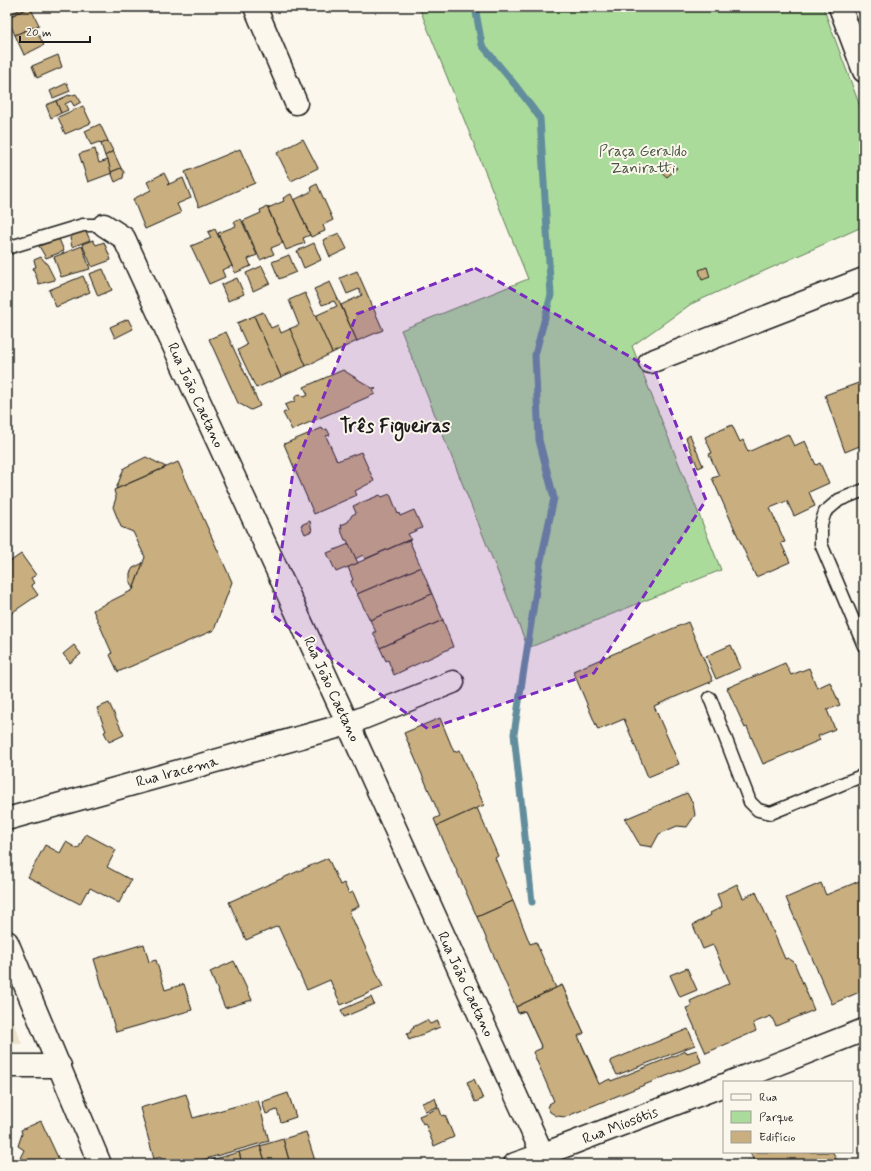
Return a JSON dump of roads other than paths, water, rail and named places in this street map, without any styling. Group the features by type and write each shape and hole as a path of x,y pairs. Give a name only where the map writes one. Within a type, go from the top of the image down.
{"street":[{"path":"255,7 296,103"},
{"path":"840,7 864,71"},
{"name":"Rua João Caetano","path":"104,225 124,238 546,1159"},
{"path":"650,362 864,279"},
{"name":"Rua Iracema","path":"7,819 348,724 453,682"},
{"path":"7,942 100,1164"},
{"path":"734,1081 864,1030"},
{"path":"7,1066 60,1066"},
{"name":"Rua Miosótis","path":"516,1164 546,1159 723,1085"}],"lane":[{"path":"7,248 83,225 104,225"},
{"path":"864,490 839,500 825,512 821,524 821,544 864,646"},
{"path":"710,698 750,802 758,810 770,813 864,775"}],"waterway":[{"path":"475,7 482,45 540,118 551,295 535,355 539,440 554,498 540,565 514,734 532,902"}],"district":[{"name":"Três Figueiras","path":"395,425"}],"park label":[{"name":"Praça Geraldo Zaniratti","path":"643,160"}]}
